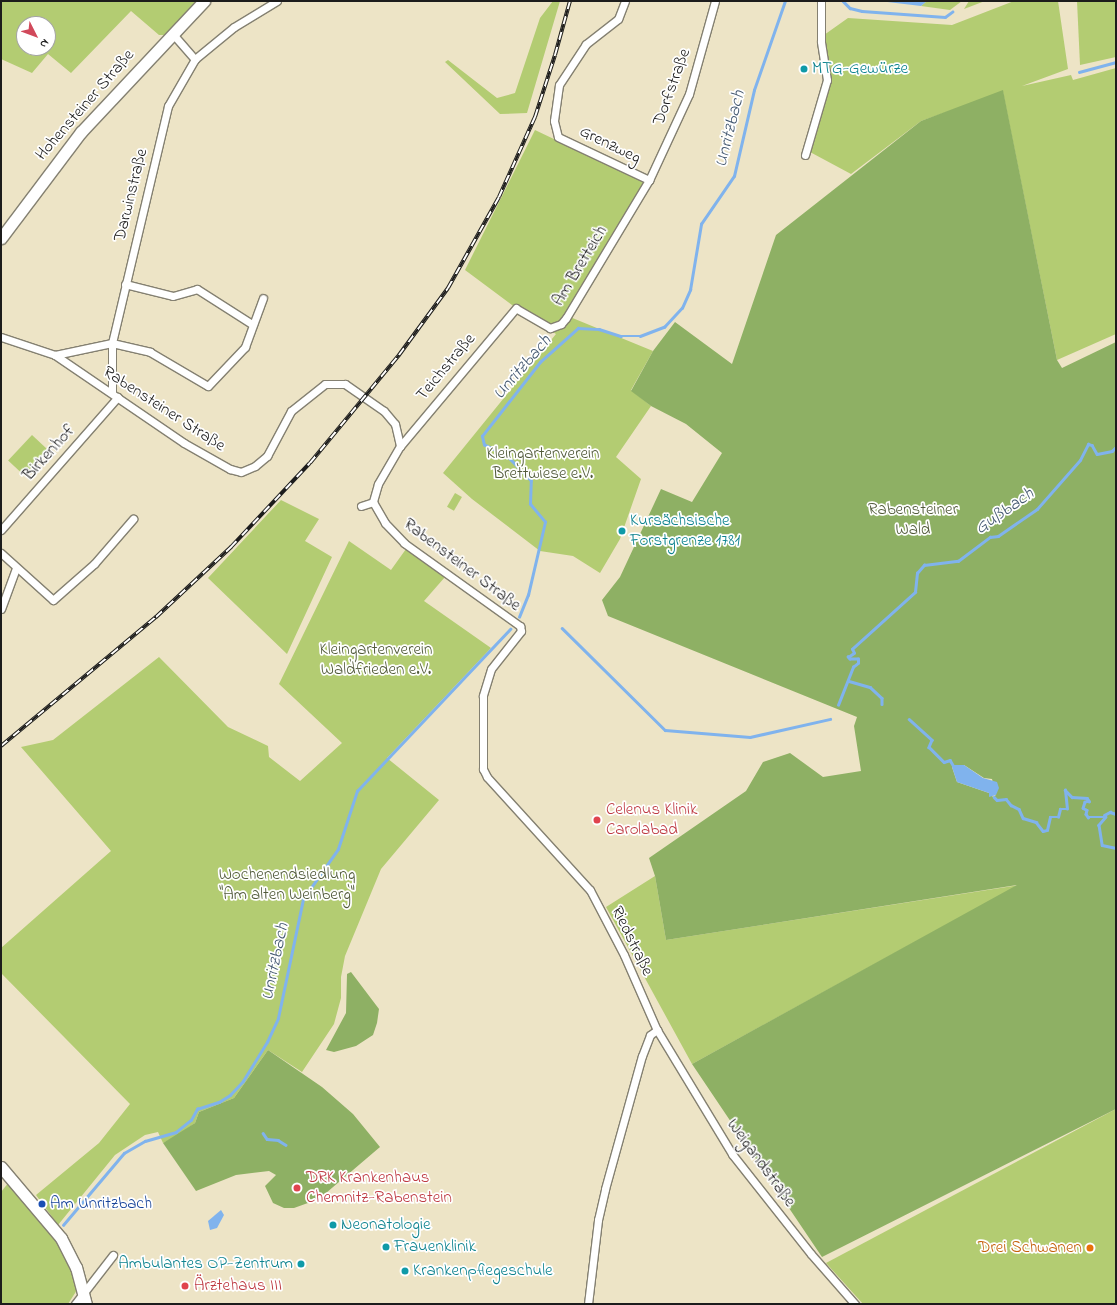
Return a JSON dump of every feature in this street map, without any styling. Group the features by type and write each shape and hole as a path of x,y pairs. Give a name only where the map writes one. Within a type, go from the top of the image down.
{"main road":[{"name":"Hohensteiner Straße","path":"1,238 81,132 172,33 204,1"},
{"path":"1,1167 61,1238 76,1267 86,1304"}],"street":[{"name":"Darwinstraße","path":"115,395 112,343 168,106 195,59 234,27 278,1"},
{"name":"Grenzweg","path":"625,1 618,20 586,44 559,85 554,121 558,137 650,180"},
{"name":"Dorfstraße","path":"650,180 689,94 715,1"},
{"path":"805,155 827,80 821,41 821,1"},
{"path":"172,33 195,59"},
{"name":"Am Bretteich","path":"516,308 550,328 560,324 650,180"},
{"path":"125,284 173,296 197,289 252,324"},
{"path":"55,355 112,343 150,352 208,386 245,348 252,324 263,298"},
{"name":"Teichstraße","path":"400,446 516,308"},
{"name":"Rabensteiner Straße","path":"1,338 55,355 184,443 214,461 241,472 255,466 267,456 291,411 325,384 345,384 384,411 395,424 400,446"},
{"name":"Birkenhof","path":"1,530 115,395"},
{"path":"361,506 373,502 378,484 400,446"},
{"name":"Rabensteiner Straße","path":"373,502 385,523 404,543 511,619 521,631"},
{"path":"1,553 52,600 94,564 133,519"},
{"path":"1,609 16,568"},
{"name":"Riedstraße","path":"521,631 488,677 483,696 483,769 487,777 590,890 624,955 657,1030"},
{"path":"588,1304 598,1220 605,1189 642,1056 650,1035 657,1030"},
{"name":"Weigandstraße","path":"657,1030 732,1154 811,1254 855,1304"},
{"path":"76,1304 113,1255"}],"green space":[{"path":"1,1 197,1 164,35 159,35 131,11 71,73 50,56 56,56 56,16 16,16 16,56 46,56 32,73 1,59"},
{"path":"553,1 560,1 527,113 500,114 445,62 448,60 497,98 515,93 540,18"},
{"path":"927,1 962,1 950,10 921,6"},
{"path":"969,1 985,1 964,9"},
{"path":"1014,1 1058,1 1068,69 1022,86 1071,75 1073,80 1116,68 1116,334 1057,360 1003,92 921,121 851,174 810,152 829,78 824,35 848,18 952,25"},
{"path":"1077,1 1116,1 1116,57 1080,65"},
{"name":"Rabensteiner Wald","path":"1003,90 1057,360 1062,368 1116,342 1116,1109 822,1257 692,1064 1017,885 666,940 655,876 649,858 746,791 763,762 790,753 823,777 861,771 854,726 857,717 608,616 602,600 620,577 661,489 692,502 722,453 686,424 651,406 631,391 653,351 675,322 732,364 776,235 921,121","holes":["953,765 964,765 984,778 992,779 996,795 993,797 989,793 957,782 952,767"]},
{"name":"Kleingartenverein Brettwiese e.V.","path":"535,130 650,185 570,317 653,351 631,390 651,406 616,457 641,479 620,539 600,573 573,556 540,551 472,499 443,473 556,334 520,311 465,270"},
{"path":"32,435 48,450 24,476 8,461"},
{"path":"455,493 462,497 454,511 447,507"},
{"path":"281,500 319,519 305,541 332,557 287,654 208,578"},
{"path":"349,541 391,570 406,549 445,577 424,601 491,648 387,758 439,800 381,869 345,956 341,977 341,998 334,1024 302,1072 268,1050 234,1098 199,1112 195,1123 175,1137 163,1143 158,1132 145,1135 115,1155 58,1225 36,1195 99,1143 130,1104 1,973 1,948 111,851 21,747 53,740 159,657 228,727 268,746 269,757 300,781 342,743 279,684"},
{"path":"655,876 666,940 1019,885 692,1064 606,907"},
{"path":"351,972 379,1009 377,1023 373,1035 356,1046 334,1052 326,1050 346,1013 347,974"},
{"path":"268,1050 322,1087 353,1114 380,1147 319,1199 294,1208 284,1208 273,1203 265,1186 276,1175 269,1171 236,1175 196,1191 163,1143 195,1123 199,1112 234,1098"},
{"path":"1116,1109 1116,1304 863,1304 826,1263"},
{"path":"9,1182 58,1241 71,1269 77,1290 68,1304 1,1304 1,1192"}],"water":[{"path":"879,1 927,1 921,6"},
{"path":"953,765 964,765 983,778 997,782 999,788 996,795 989,797 989,793 957,782 952,767"},
{"path":"221,1210 224,1215 217,1228 210,1230 208,1221"}],"waterway":[{"name":"Unritzbach","path":"519,617 528,595 545,522 530,504 531,481 507,456 484,445 482,436 540,362 578,328 599,329 621,336 640,336 664,327 682,308 690,290 701,224 734,176 754,90 785,1"},
{"path":"843,1 850,8 862,11 945,17 952,12"},
{"path":"1079,72 1116,62"},
{"name":"Gußbach","path":"838,705 853,667 858,663 858,659 850,659 848,657 854,653 852,649 915,592 917,573 924,565 958,561 990,537 998,536 1037,509 1080,460 1088,444 1092,445 1097,454 1112,451 1116,447"},
{"path":"562,628 665,730 750,737 830,719"},
{"name":"Unritzbach","path":"63,1225 124,1153 145,1141 176,1132 191,1120 197,1109 219,1102 230,1095 243,1081 267,1042 278,1018 303,899 338,849 357,791 510,629"},
{"path":"849,681 870,687 882,698 882,704"},
{"path":"909,719 932,740 929,747 944,762 950,760 953,765"},
{"path":"994,797 997,800 1006,799 1011,805 1019,809 1023,818 1036,822 1043,831 1047,830 1050,817 1058,817 1060,809 1067,809 1065,790 1072,797 1087,798 1089,801 1085,802 1083,808 1087,810 1086,814 1088,817 1106,817 1099,825 1102,845 1116,848"},
{"path":"1104,815 1110,812 1116,814"},
{"path":"263,1133 267,1139 278,1140 286,1145"}],"railway":[{"path":"1,746 156,617 231,547 310,463 399,355 448,288 499,197 535,117 555,55 570,1"}],"place":[{"name":"MTG-Gewürze","path":"804,69"},
{"name":"Kursächsische Forstgrenze 1781","path":"622,531"},
{"name":"Celenus Klinik Carolabad","path":"597,820"},
{"name":"DRK Krankenhaus Chemnitz-Rabenstein","path":"297,1188"},
{"name":"Am Unritzbach","path":"42,1204"},
{"name":"Neonatologie","path":"333,1225"},
{"name":"Frauenklinik","path":"386,1247"},
{"name":"Drei Schwanen","path":"1090,1248"},
{"name":"Ambulantes OP-Zentrum","path":"301,1264"},
{"name":"Krankenpflegeschule","path":"405,1271"},
{"name":"Ärztehaus III","path":"185,1286"}],"park label":[{"name":"Kleingartenverein Waldfrieden e.V.","path":"376,660"},
{"name":"Wochenendsiedlung \"Am alten Weinberg\"","path":"287,885"}]}
